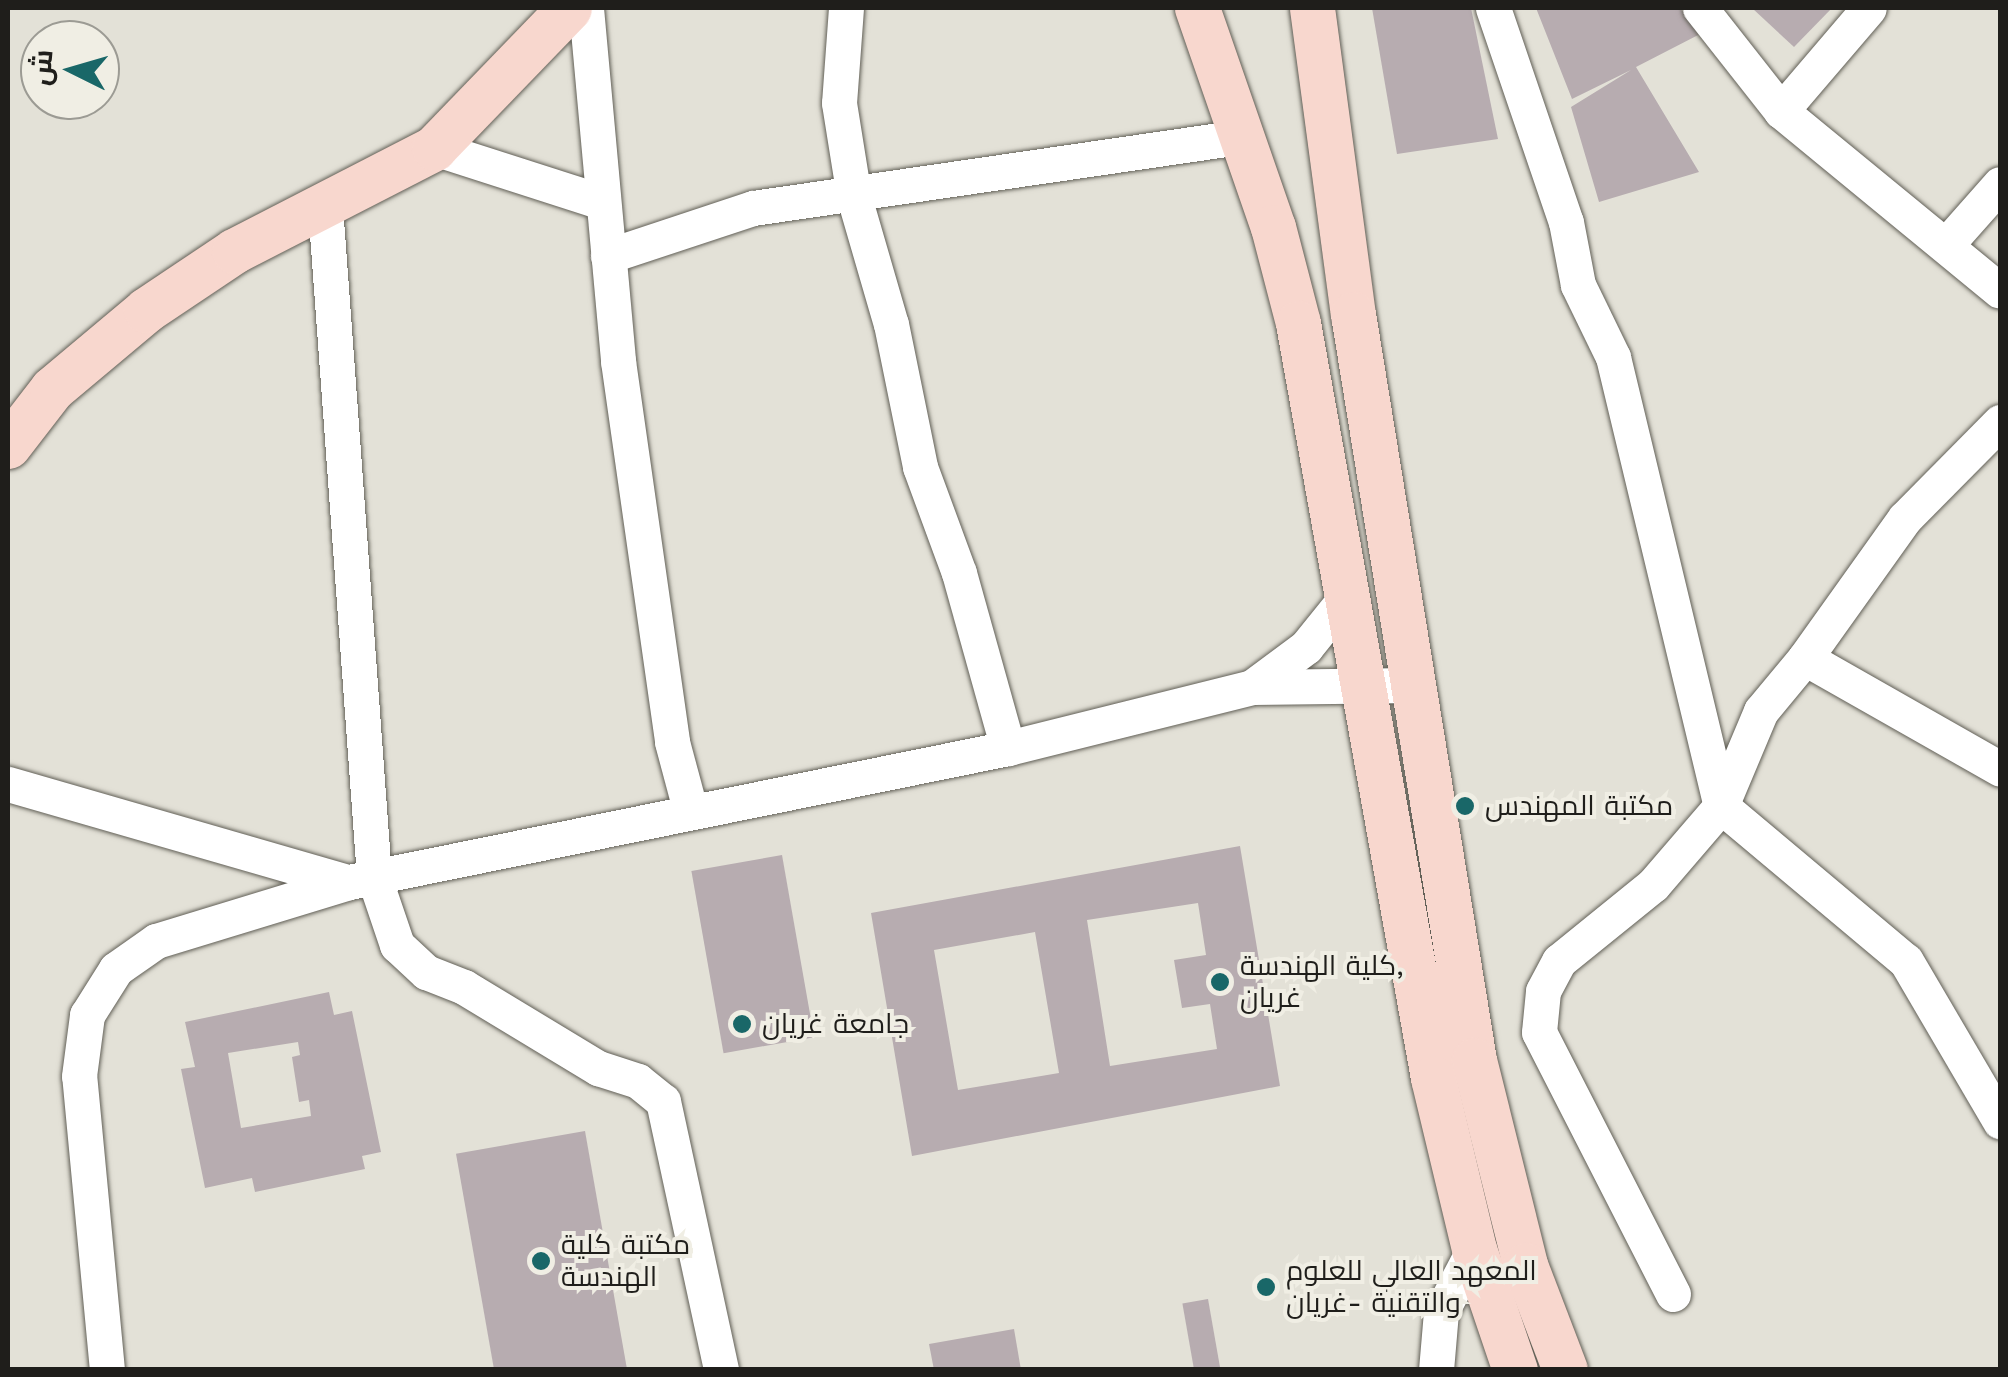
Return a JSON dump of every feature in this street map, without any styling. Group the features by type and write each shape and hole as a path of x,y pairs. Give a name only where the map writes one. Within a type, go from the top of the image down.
{"main road":[{"path":"8,446 52,388 146,310 234,251 434,148 569,8"},
{"path":"1197,8 1242,137 1298,322 1433,1078 1474,1249 1515,1370"},
{"path":"1312,8 1353,314 1496,1163 1565,1370"}],"street":[{"path":"586,8 600,201 657,646 690,808"},
{"path":"846,8 839,102 854,197 891,324 920,467 959,573 1008,748"},
{"path":"1493,8 1566,222 1578,285 1613,357 1721,806 1906,961 2000,1120"},
{"path":"1700,8 1781,111 2000,290"},
{"path":"1781,111 1869,8"},
{"path":"608,256 753,208 854,197 1242,137"},
{"path":"434,148 600,201"},
{"path":"1946,246 2000,184"},
{"path":"325,206 361,880 396,945 426,972 477,995 598,1068 638,1082 663,1101 720,1370"},
{"path":"1673,1294 1594,1130 1560,1078 1539,1032 1543,990 1559,961 1653,885 1721,806 1761,711 1805,658 1905,518 1997,437"},
{"path":"1252,687 1306,647 1347,596"},
{"path":"1805,658 2000,769"},
{"path":"106,1370 79,1076 88,1015 116,969 156,941 361,880 690,808 1008,748 1252,687 1414,685"},
{"path":"8,784 361,880"},
{"path":"1436,1370 1441,1312 1474,1249"}],"building":[{"path":"1372,8 1471,8 1498,139 1397,154"},
{"path":"1536,8 1679,8 1704,32 1636,67 1699,172 1599,202 1571,107 1631,70 1572,99"},
{"path":"1752,8 1832,8 1794,47"},
{"name":"كلية الهندسة, غريان","path":"1240,846 1280,1086 912,1156 871,913","holes":["1198,903 1206,955 1174,960 1182,1008 1210,1004 1217,1049 1110,1066 1087,920","1035,932 1059,1073 958,1090 934,950"]},
{"path":"782,855 814,1037 724,1053 691,871"},
{"path":"329,992 334,1015 352,1011 381,1152 362,1156 365,1169 255,1192 252,1178 205,1188 181,1069 195,1067 185,1022","holes":["298,1042 300,1055 292,1057 299,1102 309,1100 311,1116 241,1128 228,1053"]},
{"name":"مكتبة كلية الهندسة","path":"585,1131 627,1369 494,1370 456,1154"},
{"path":"1208,1299 1221,1370 1194,1370 1182,1304"},
{"path":"1014,1329 1021,1370 934,1370 929,1344"}],"place":[{"name":"مكتبة المهندس","path":"1465,806"},
{"name":"كلية الهندسة, غريان","path":"1220,982"},
{"name":"جامعة غريان","path":"742,1024"},
{"name":"مكتبة كلية الهندسة","path":"541,1261"},
{"name":"المعهد العالي للعلوم والتقنية -غريان","path":"1266,1287"}]}
